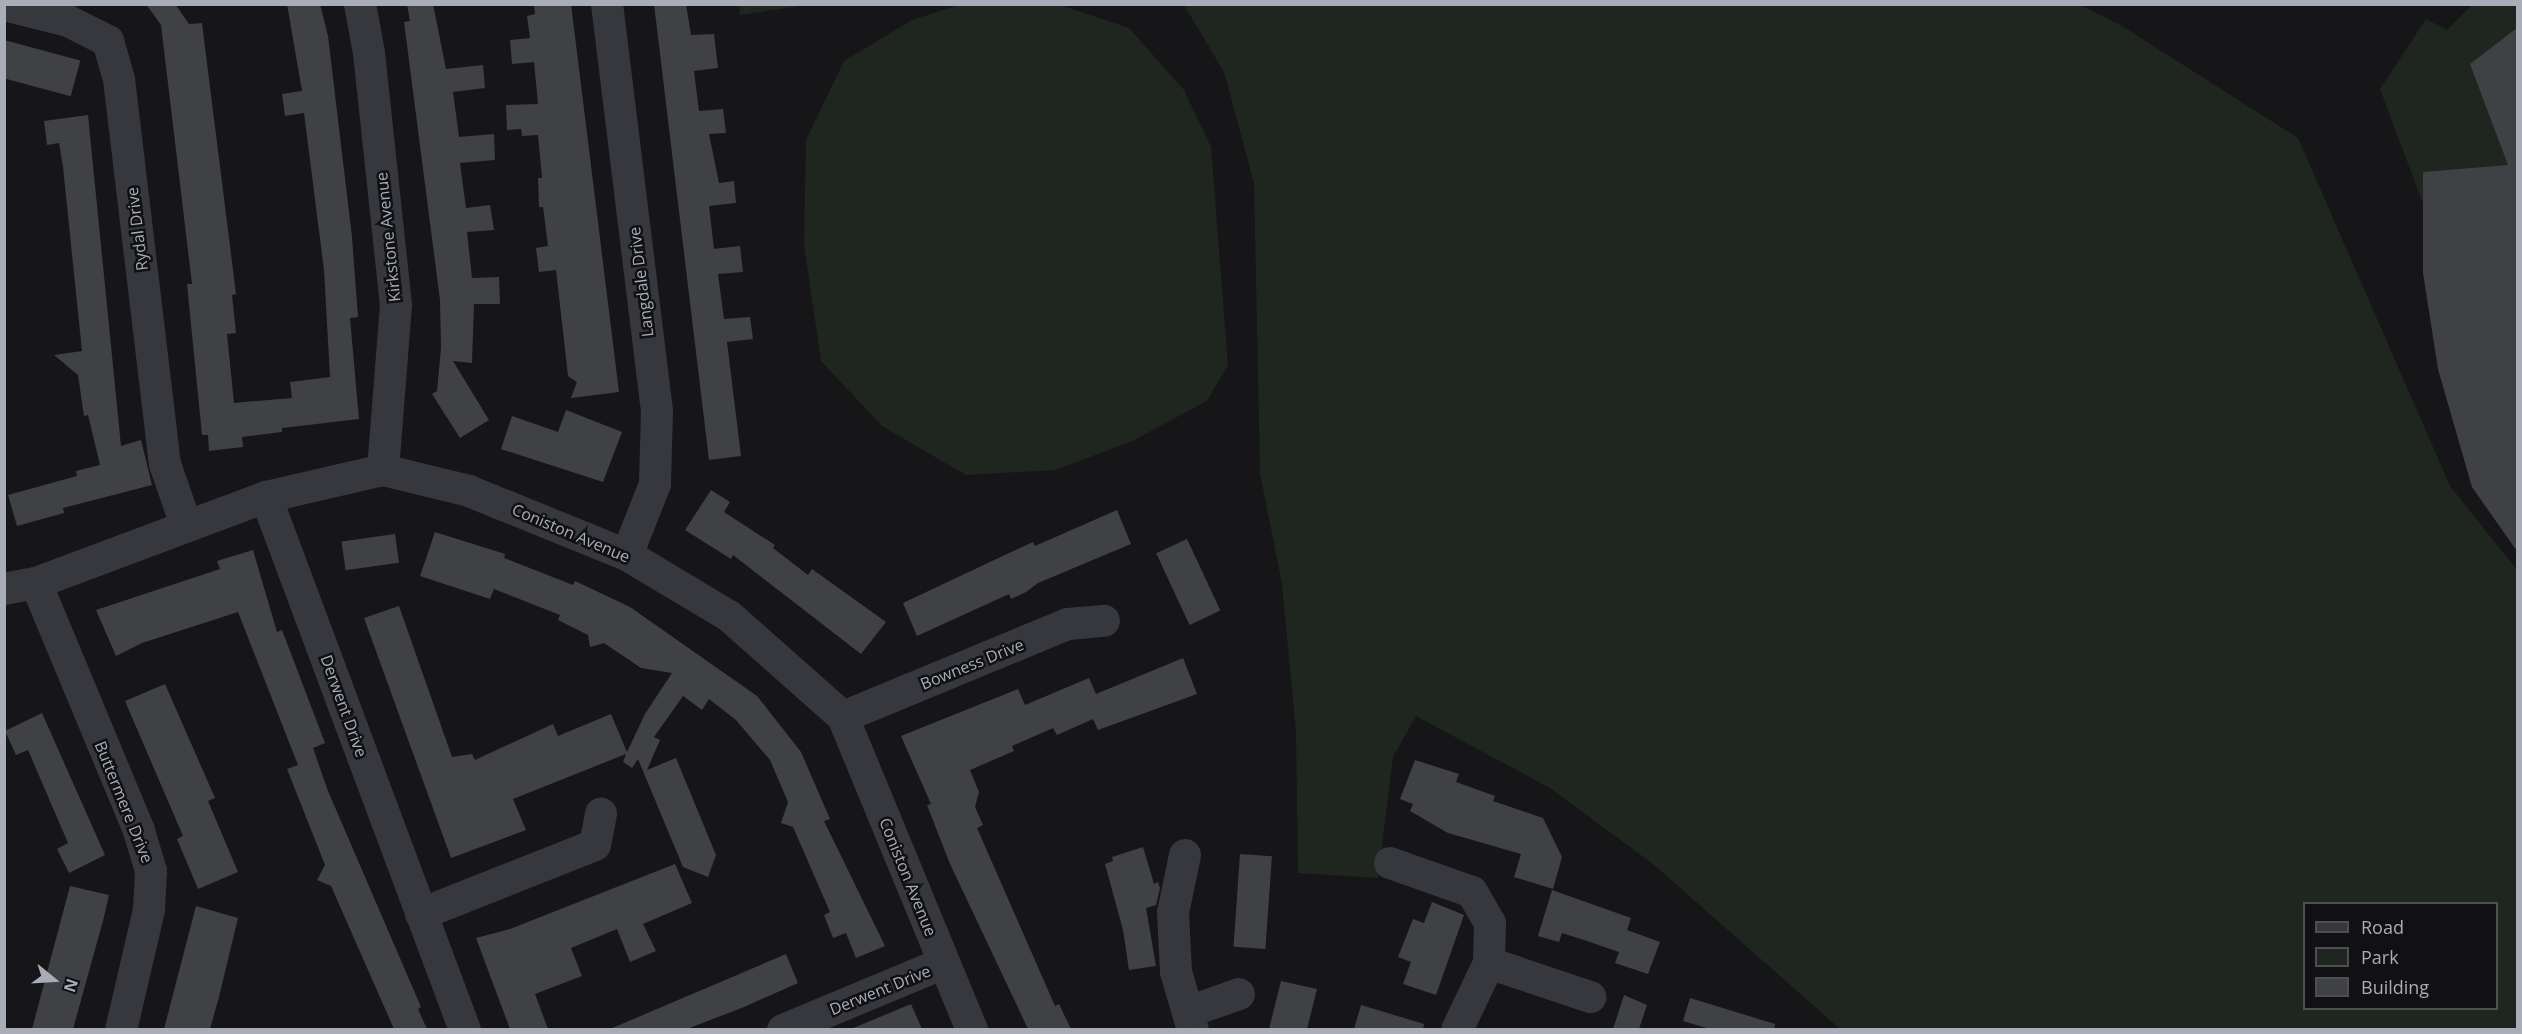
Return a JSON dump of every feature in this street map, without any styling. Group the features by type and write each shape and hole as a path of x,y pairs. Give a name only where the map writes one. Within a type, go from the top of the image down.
{"street":[{"name":"Rydal Drive","path":"4,4 68,21 108,41 119,79 165,464 186,525"},
{"name":"Kirkstone Avenue","path":"360,4 369,53 396,305 382,470"},
{"name":"Langdale Drive","path":"607,4 657,411 655,484 627,555"},
{"name":"Coniston Avenue","path":"4,590 36,583 266,497 382,470 470,491 627,555 729,616 843,717 972,1029"},
{"name":"Derwent Drive","path":"266,497 465,1029"},
{"name":"Buttermere Drive","path":"36,583 139,831 151,871 149,910 120,1029"},
{"name":"Bowness Drive","path":"843,717 1068,624 1104,621"},
{"path":"421,914 595,845 601,814"},
{"path":"1185,855 1173,913 1176,972 1191,1021 1239,994"},
{"path":"1390,862 1472,892 1490,923 1489,963 1457,1029"},
{"name":"Derwent Drive","path":"783,1029 944,963"},
{"path":"1489,963 1590,997"}],"green space":[{"path":"739,4 807,4 807,5 740,15"},
{"path":"1057,4 1129,28 1184,90 1211,147 1228,365 1207,401 1132,441 1056,470 966,475 882,426 821,361 804,244 806,140 844,61 912,20 959,5"},
{"path":"1184,5 2080,5 2122,26 2298,138 2450,486 2517,570 2517,1029 1840,1029 1653,864 1550,788 1416,716 1393,757 1378,878 1298,873 1296,732 1282,584 1260,473 1254,183 1224,72"},
{"path":"2472,5 2517,5 2517,551 2472,487 2438,369 2427,214 2380,89 2426,19 2447,30"}],"building":[{"path":"146,4 175,4 189,24 202,23 236,294 232,295 236,333 227,334 234,403 292,398 290,382 330,377 324,270 304,113 285,116 282,94 302,91 287,4 320,4 328,36 352,237 358,317 350,318 359,419 282,428 282,432 242,437 243,447 209,451 208,435 202,435 187,284 192,284 161,25"},
{"path":"407,4 433,4 446,69 483,65 485,88 453,92 459,137 494,134 495,160 460,163 466,208 490,205 494,230 467,232 472,278 499,277 500,304 474,304 472,363 453,361 489,420 460,438 432,394 437,391 441,348 440,300 404,22 410,21"},
{"path":"534,4 571,4 619,392 571,398 577,382 568,376 556,270 539,272 536,248 548,246 543,207 539,207 538,178 542,178 538,135 522,136 521,129 507,130 506,105 538,104 534,62 512,64 510,40 530,38 527,16 535,14"},
{"path":"654,4 686,4 691,35 714,34 718,68 694,71 699,111 723,109 726,133 709,134 719,183 734,181 736,203 709,206 714,249 740,246 743,272 718,274 724,319 750,317 753,339 727,342 741,456 709,460"},
{"path":"2517,28 2517,551 2472,487 2438,369 2423,273 2423,172 2508,165 2470,64"},
{"path":"4,40 80,60 71,96 4,78"},
{"path":"88,115 121,446 141,440 152,485 63,508 64,513 17,526 8,495 77,476 76,471 100,465 88,415 84,416 78,375 54,355 82,351 63,167 59,143 47,145 44,121"},
{"path":"566,410 622,432 603,482 501,449 512,416 558,432"},
{"path":"711,490 730,502 724,512 775,545 773,548 808,575 812,569 886,622 861,654 733,555 731,559 685,530"},
{"path":"1117,510 1131,544 1038,583 1011,599 1009,594 917,636 903,603 1033,542 1035,546"},
{"path":"435,532 505,554 504,558 573,585 575,581 630,607 757,696 801,752 830,819 824,821 885,946 856,958 846,933 833,938 824,915 830,912 793,827 781,823 788,802 770,760 736,720 709,699 702,710 683,696 654,737 660,740 647,770 676,758 716,855 708,877 683,867 638,759 632,768 623,762 626,754 513,799 526,830 451,858 364,618 399,606 452,757 472,754 475,760 553,724 558,736 611,714 627,752 645,714 672,673 641,668 604,643 590,647 588,635 558,620 560,615 494,589 490,599 420,576"},
{"path":"395,534 399,563 346,570 342,542"},
{"path":"1187,539 1220,611 1190,625 1156,553"},
{"path":"253,550 277,632 282,630 325,743 313,748 328,791 421,1007 418,1009 427,1029 394,1029 331,886 317,880 325,865 287,769 298,765 238,612 142,643 116,656 96,610 220,569 217,561"},
{"path":"1183,658 1197,694 1098,730 1093,719 1057,735 1053,728 1012,746 1014,751 970,770 979,792 975,807 983,825 977,828 1055,1006 1059,1004 1071,1029 1028,1029 950,864 927,805 931,804 901,736 1018,689 1025,705 1089,678 1096,694"},
{"path":"165,684 215,798 208,801 238,872 198,889 177,839 183,836 125,701"},
{"path":"42,713 105,855 69,873 57,849 68,843 28,750 16,755 5,731"},
{"path":"1415,760 1459,774 1456,782 1495,796 1493,801 1543,818 1562,857 1553,889 1514,877 1521,854 1448,833 1410,811 1413,804 1400,799"},
{"path":"1143,847 1154,884 1158,882 1160,888 1156,905 1146,908 1156,966 1129,970 1123,930 1105,864 1113,861 1112,857"},
{"path":"1240,854 1272,856 1265,949 1234,947"},
{"path":"675,864 692,903 643,924 656,951 630,962 617,929 571,948 582,976 535,994 548,1029 510,1029 476,938 510,929"},
{"path":"70,886 109,895 103,921 73,1029 32,1029"},
{"path":"1552,890 1631,918 1627,930 1660,942 1648,974 1615,963 1619,952 1562,933 1559,942 1538,936"},
{"path":"1432,902 1464,915 1436,995 1403,984 1411,962 1398,957 1413,919 1424,923"},
{"path":"196,906 238,918 219,997 210,1029 164,1029"},
{"path":"786,954 798,983 744,1007 687,1029 610,1029"},
{"path":"1281,981 1317,989 1307,1029 1269,1029"},
{"path":"1624,995 1647,1005 1639,1029 1613,1029"},
{"path":"1690,998 1775,1024 1774,1029 1710,1029 1683,1021"},
{"path":"911,1004 922,1029 851,1029"},
{"path":"1361,1005 1424,1024 1423,1029 1354,1029"}]}
